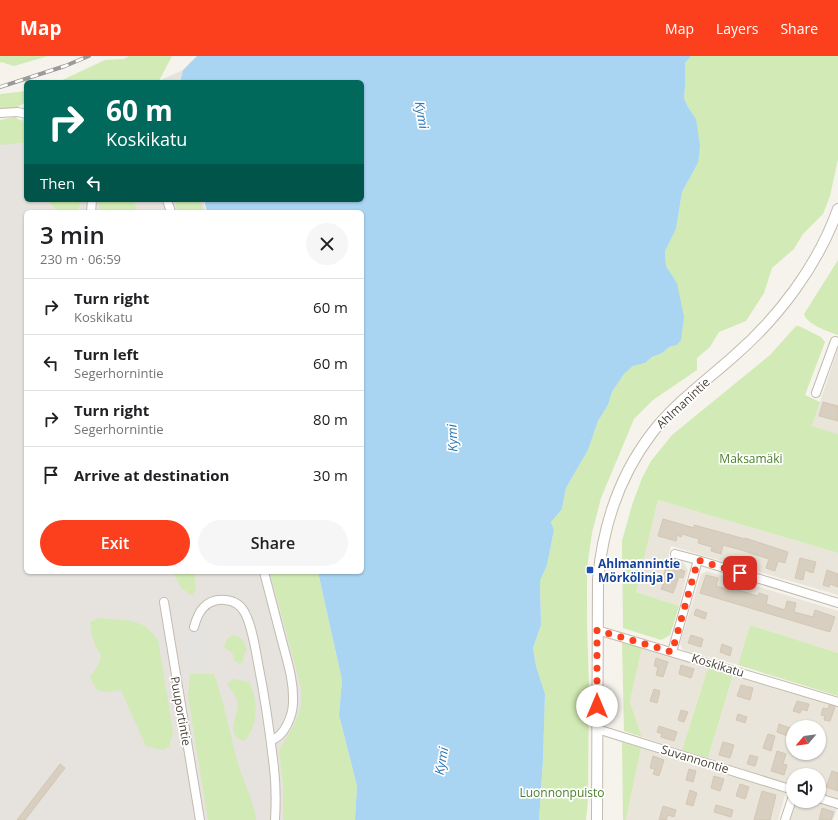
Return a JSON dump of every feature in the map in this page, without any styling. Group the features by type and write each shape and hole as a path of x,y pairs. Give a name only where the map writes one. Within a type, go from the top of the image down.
{"street":[{"path":"0,113 22,113"},
{"name":"Ahlmanintie","path":"597,820 598,579 605,532 615,499 635,457 652,433 673,409 735,356 776,315 816,256 832,225 838,209"},
{"path":"816,393 835,341 838,342"},
{"path":"675,554 838,603"},
{"path":"672,652 698,560"},
{"path":"265,574 288,662 293,696 292,711 282,733 276,739 271,740"},
{"path":"194,627 199,613 204,607 213,601 230,601 236,603 245,612 249,622 256,655 271,740 275,778 276,820"},
{"name":"Puuportintie","path":"164,602 200,820"},
{"name":"Koskikatu","path":"597,630 838,702"},
{"name":"Suvannontie","path":"597,729 786,788"},
{"path":"826,800 838,804"},
{"path":"785,820 789,808"}],"shaded area":[{"path":"183,70 180,80 160,80"},
{"path":"24,119 24,202 204,202 206,210 24,210 24,574 318,574 354,820 0,820 0,123"},
{"path":"838,348 838,434 812,426"},
{"path":"658,500 838,553 838,595 671,546 668,557 683,562 688,570 679,606 636,592"},
{"path":"707,571 838,611 838,653 750,625 738,665 683,650 680,644 701,574"},
{"path":"188,622 207,634 211,667 188,670 182,624"},
{"path":"642,647 708,668 682,750 642,737 630,702"},
{"path":"733,675 838,707 838,799 826,795 826,768 786,768 786,783 708,758"},
{"path":"641,748 786,791 778,820 626,820"},
{"path":"826,805 837,809 833,820 789,820 793,808 826,808"}],"green space":[{"path":"0,56 48,56 14,66 0,63"},
{"path":"129,56 172,56 160,80 62,80 105,60 124,59"},
{"name":"Luonnonpuisto","path":"691,56 838,56 838,159 830,196 823,214 803,234 794,249 772,268 764,293 746,321 719,332 710,347 697,358 697,370 653,400 634,419 601,498 592,533 587,568 589,687 588,800 586,820 539,820 545,694 536,666 533,648 541,625 540,581 547,565 554,530 551,522 562,509 566,488 588,450 598,421 608,405 612,392 624,374 633,366 645,363 669,347 677,345 677,283 666,266 665,250 676,229 682,192 698,163 696,119 684,98 685,63"},
{"path":"24,91 24,103 14,109 0,111 0,94"},
{"path":"15,117 24,123 24,142 4,145 0,144 0,120"},
{"path":"50,202 81,202 78,210 56,210"},
{"path":"98,202 134,202 136,210 100,210"},
{"path":"176,202 200,202 202,210 178,210"},
{"path":"838,260 838,335 813,324 804,314"},
{"name":"Maksamäki","path":"796,326 799,326 821,337 825,342 805,395 820,402 812,426 838,434 838,553 658,500 636,592 679,606 670,635 661,640 623,628 622,541 632,505 642,478 651,461 672,435 770,355"},
{"path":"174,574 194,574 196,588 193,596 181,588"},
{"path":"271,574 318,574 342,680 339,715 357,786 355,820 283,820 283,784 279,751 295,723 301,706 301,687"},
{"path":"100,618 132,621 145,626 158,640 173,732 169,747 163,750 146,746 121,690 107,692 97,690 90,677 99,664 101,655 93,639 90,622"},
{"path":"750,625 838,653 838,696 738,665"},
{"path":"233,635 242,640 247,650 244,654 243,662 239,664 234,660 233,654 224,647 227,639"},
{"path":"622,643 642,647 630,702 642,737 624,731"},
{"path":"708,668 733,675 708,758 682,750"},
{"path":"190,674 214,674 238,764 251,799 256,820 208,820 188,696"},
{"path":"233,679 249,682 254,696 256,712 255,720 249,735 244,741 237,737 233,728 237,703 236,697 227,684"},
{"path":"622,742 641,748 626,820 623,820"}],"water":[{"name":"Kymi","path":"197,56 691,56 685,63 684,98 696,119 700,146 698,163 682,192 676,229 665,251 666,266 677,283 684,317 681,340 677,345 669,347 645,363 633,366 624,374 612,392 608,405 598,421 588,450 566,488 562,509 551,522 554,530 547,565 540,581 541,625 533,648 536,666 545,694 539,820 355,820 357,786 339,715 342,680 318,574 364,574 364,210 206,210 204,202 364,202 364,80 180,80 183,70"}],"building":[{"path":"823,402 838,406 838,421 819,416"},
{"path":"663,519 694,528 694,525 745,538 788,552 785,563 778,561 775,571 766,568 769,559 741,550 723,545 721,554 711,551 712,547 698,543 699,539 682,534 681,537 677,535 676,541 658,536"},
{"path":"800,558 816,562 813,573 805,570 803,580 795,578"},
{"path":"667,565 685,571 683,578 679,577 673,593 661,589 664,581 662,580"},
{"path":"827,570 838,574 838,587 830,584 829,587 823,585"},
{"path":"706,575 718,578 716,586 730,590 732,582 740,584 738,590 758,596 759,593 768,596 766,604 785,610 787,601 796,603 794,612 813,617 815,610 835,617 830,632 700,593"},
{"path":"696,609 707,613 705,619 694,615"},
{"path":"691,635 703,639 701,647 688,643"},
{"path":"722,644 732,648 730,656 720,652"},
{"path":"656,658 668,662 663,677 656,675 658,667 654,666"},
{"path":"681,665 694,669 691,678 679,674"},
{"path":"741,685 753,688 750,700 737,696"},
{"path":"654,689 660,691 657,703 650,701"},
{"path":"797,701 809,704 807,711 802,709 800,713 793,711"},
{"path":"829,705 835,707 830,721 824,720 825,716 821,715 823,708 828,709"},
{"path":"681,710 688,712 684,722 678,720"},
{"path":"738,714 747,717 745,723 736,720"},
{"path":"779,724 786,726 786,735 777,732"},
{"path":"659,726 677,732 674,741 661,737 662,734 657,732"},
{"path":"768,734 775,736 771,751 763,748"},
{"path":"723,742 734,745 730,758 719,755"},
{"path":"777,751 786,754 783,764 787,765 784,775 771,771"},
{"path":"750,755 758,757 755,766 747,764"},
{"path":"653,756 664,760 659,776 653,774 655,769 650,768"},
{"path":"60,764 65,768 25,820 17,820"},
{"path":"689,769 696,771 693,782 686,780"},
{"path":"832,771 838,773 838,791 826,787"},
{"path":"714,776 724,779 720,791 711,788"},
{"path":"740,784 749,787 745,799 736,796"},
{"path":"690,790 697,793 693,806 686,804"},
{"path":"762,791 776,795 770,820 754,820"},
{"path":"716,805 733,810 731,817 714,812"},
{"path":"663,806 676,810 674,817 668,815 666,820 659,820"},
{"path":"822,808 834,812 831,820 819,820"}],"railway":[{"path":"0,87 65,66 89,56"}],"place":[{"name":"Ahlmannintie Mörkölinja P","path":"590,570"}],"route":[{"path":"597,706 597,630 672,652 698,560 740,573"}]}
